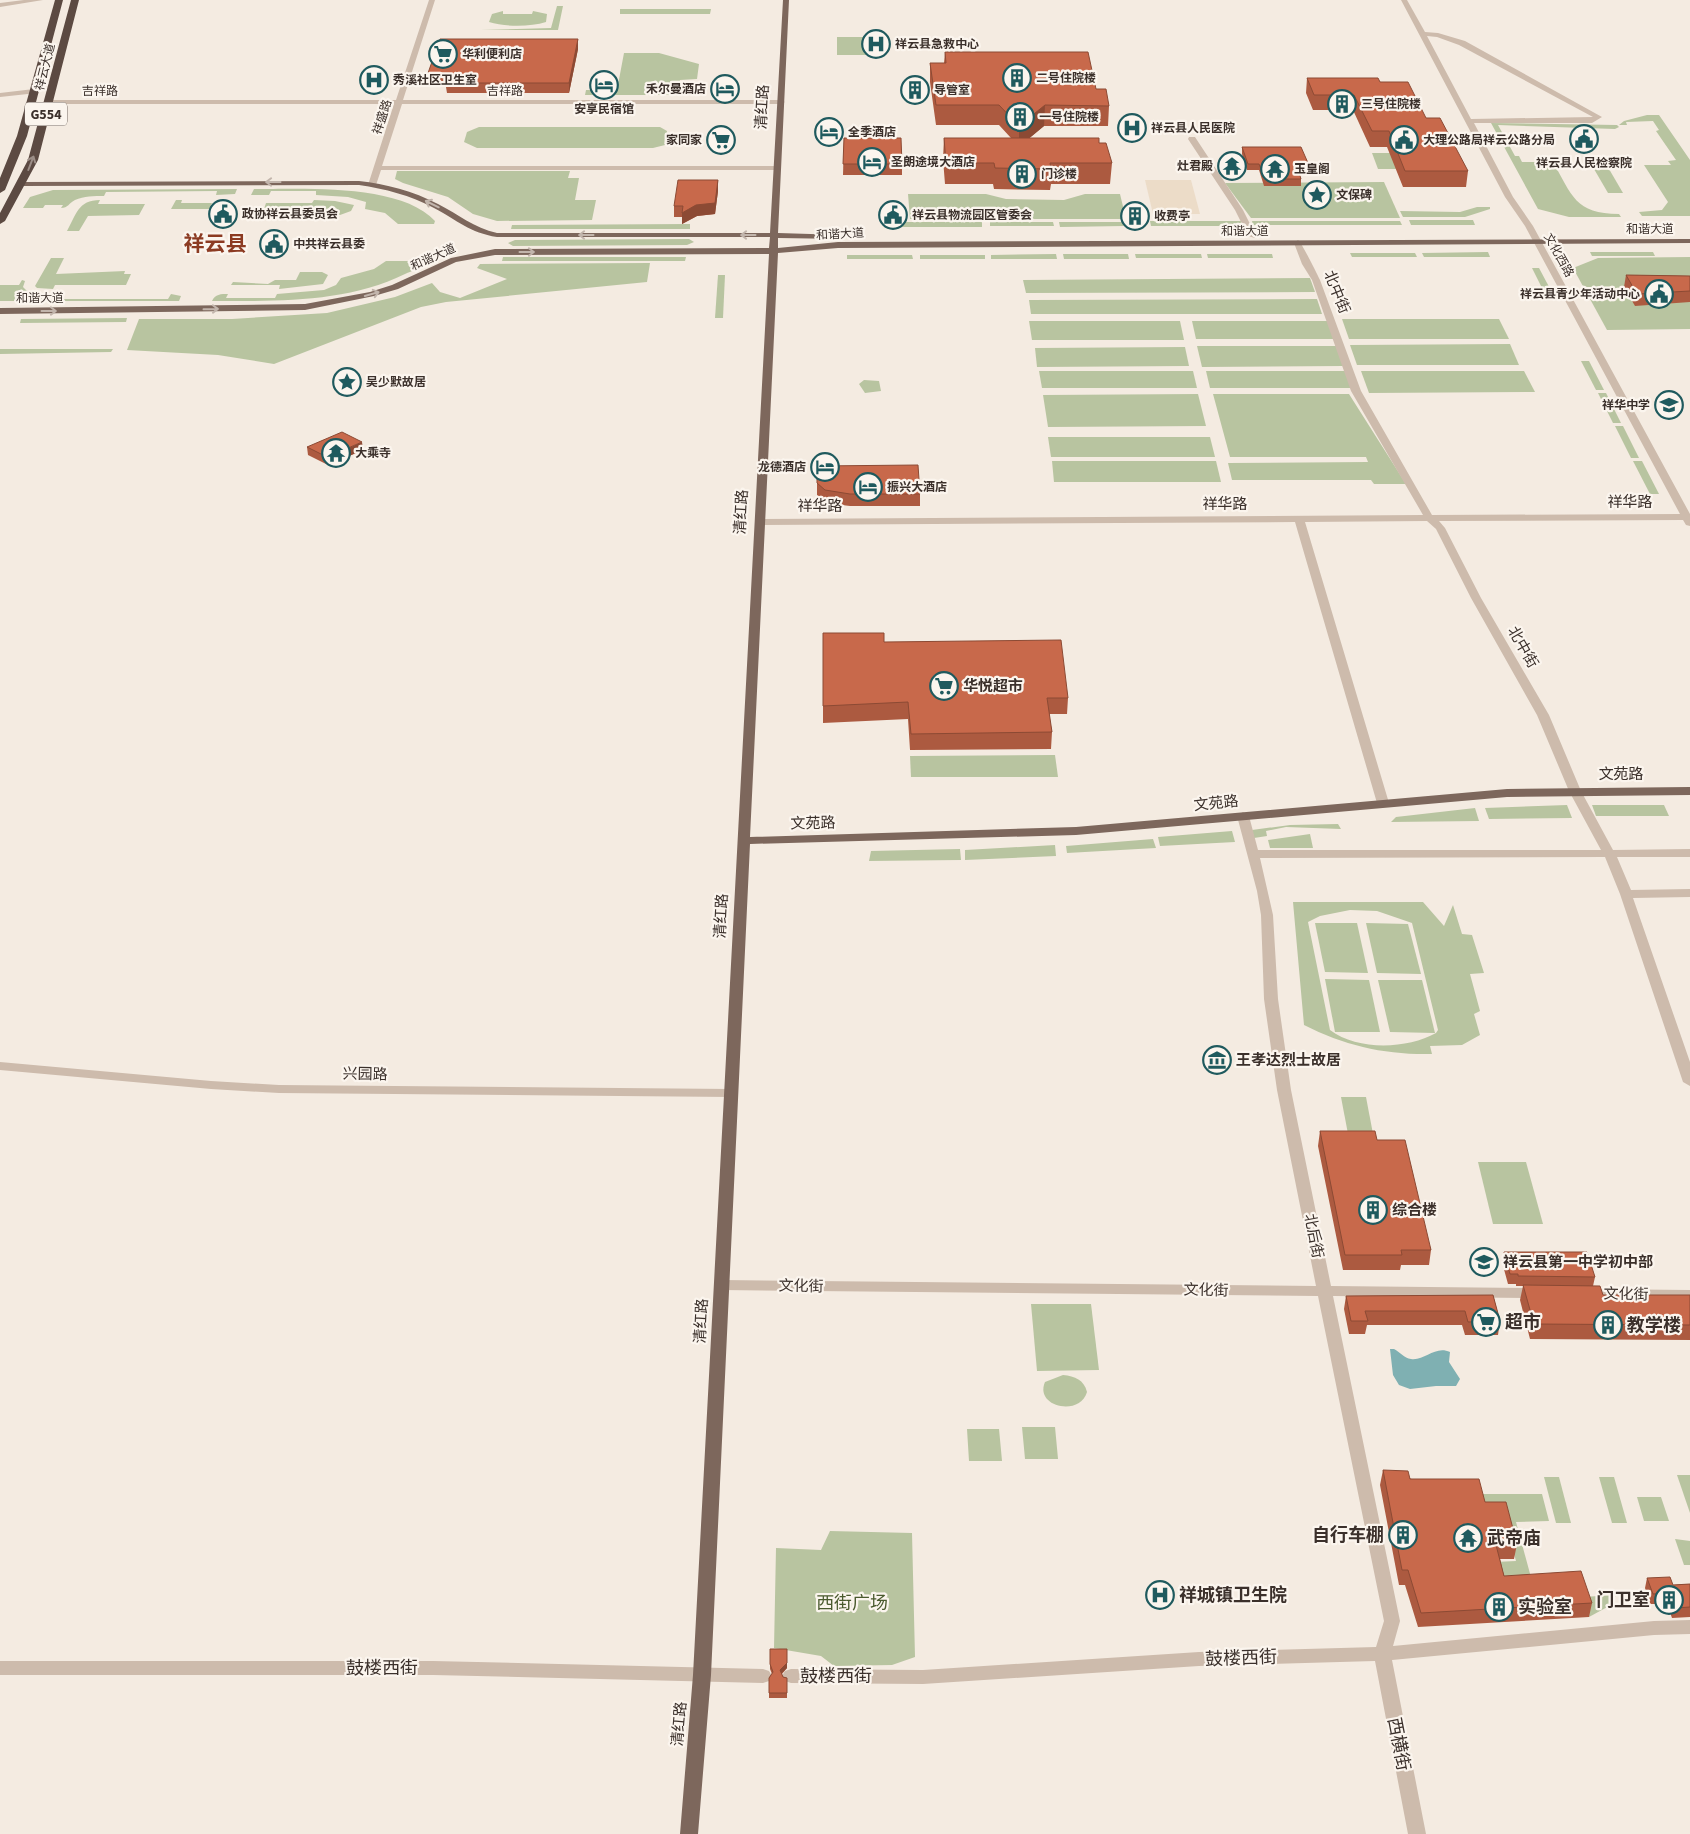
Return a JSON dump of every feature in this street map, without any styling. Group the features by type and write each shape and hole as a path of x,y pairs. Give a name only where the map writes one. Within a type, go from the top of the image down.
{"highway":[{"name":"祥云大道","path":"0,190 14,160 59,0"},
{"name":"祥云大道","path":"0,221 22,184 41,135 75,0"},
{"path":"31,103 49,102"}],"main road":[{"name":"清红路","path":"688,1834 702,1674 786,0"},
{"name":"和谐大道","path":"22,184 336,182 388,187 420,198 475,243 495,252 773,251 838,245 1298,243 1690,234"},
{"name":"和谐大道","path":"0,311 305,307 347,300 395,287 445,263 475,243 510,235 774,235 838,238 1252,236 1690,241"},
{"name":"文苑路","path":"744,840 1076,832 1506,793 1690,791"}],"street":[{"path":"0,5 40,0"},
{"name":"祥盛路","path":"372,185 432,0"},
{"name":"文化西路","path":"1404,0 1509,197 1536,238 1689,519"},
{"path":"1422,34 1438,35 1462,43 1598,117 1592,121 1469,122"},
{"path":"0,94 34,91"},
{"name":"吉祥路","path":"49,102 781,102"},
{"path":"1192,139 1239,210 1252,236"},
{"path":"377,168 777,168"},
{"name":"北中街","path":"1298,243 1306,264 1316,280 1356,391 1429,518 1440,528 1476,598 1543,715 1575,791 1609,853 1626,894 1690,1082"},
{"name":"祥华路","path":"760,522 1429,518 1689,519"},
{"path":"1299,519 1383,803"},
{"name":"北后街","path":"1243,816 1254,854 1267,915 1271,999 1278,1058 1392,1622 1382,1654"},
{"path":"1254,854 1690,853"},
{"path":"1626,894 1690,893"},
{"name":"兴园路","path":"0,1066 211,1085 279,1089 731,1093"},
{"name":"文化街","path":"721,1285 1552,1294"},
{"name":"文化街","path":"1572,1294 1690,1295"},
{"name":"鼓楼西街","path":"791,1676 923,1677 1200,1659 1382,1654 1654,1628 1690,1627"},
{"name":"西横街","path":"1382,1654 1417,1834"},
{"name":"鼓楼西街","path":"0,1668 433,1668 763,1676"}],"green space":[{"path":"557,6 563,6 558,30 481,30 551,28"},
{"path":"620,9 711,9 710,14 620,14"},
{"path":"503,11 503,14 532,14 533,11 547,14 546,22 518,26 489,22 492,14"},
{"path":"837,37 866,37 866,55 837,55"},
{"path":"624,53 659,53 699,64 697,79 680,80 678,95 585,95 586,90 617,90"},
{"path":"1647,115 1659,115 1690,160 1690,216 1642,216 1639,212 1662,210 1668,202 1644,165 1671,165 1668,161 1676,160 1656,131 1659,130 1653,121 1626,122 1627,125 1619,125 1624,121"},
{"path":"1491,123 1617,125 1619,127 1615,129 1498,125 1515,156 1519,156 1522,162 1553,162 1571,193 1584,206 1593,211 1619,214 1621,217 1569,217 1538,209"},
{"path":"479,127 660,127 667,131 665,145 653,148 477,148 464,142 467,132"},
{"path":"1372,153 1426,153 1447,169 1378,169"},
{"path":"1594,169 1609,169 1623,193 1608,193"},
{"path":"397,171 570,171 568,178 579,178 575,200 596,200 592,220 497,221 473,214 448,197 395,179"},
{"path":"1384,182 1400,218 1251,218 1225,183"},
{"path":"237,189 235,194 216,195 217,191 106,192 104,196 78,199 63,208 61,208 63,205 45,205 43,208 23,208 30,197 53,190"},
{"path":"254,189 323,189 375,194 399,200 419,209 435,221 434,224 398,224 385,213 365,209 366,202 348,197 316,195 316,191 271,191 269,195 251,195"},
{"path":"908,194 986,194 1006,199 1064,200 1085,194 1120,194 1126,219 910,219"},
{"path":"100,200 98,204 145,204 139,215 88,216 79,231 67,231 82,206"},
{"path":"176,200 182,200 181,203 212,203 209,209 171,209"},
{"path":"314,200 335,201 354,205 351,211 340,215 322,215 324,209 264,209 266,203 312,203"},
{"path":"1477,207 1490,207 1490,209 1465,217 1403,217 1400,211 1460,212"},
{"path":"1409,220 1473,220 1475,225 1411,225"},
{"path":"1150,221 1241,221 1242,226 1151,226"},
{"path":"1252,221 1400,221 1402,225 1253,225"},
{"path":"901,222 982,222 982,227 901,227"},
{"path":"990,222 1053,222 1054,226 990,226"},
{"path":"1059,222 1123,222 1124,226 1060,227"},
{"path":"690,224 690,229 511,229 512,225"},
{"path":"689,239 694,242 687,245 513,246 508,243 515,240"},
{"path":"1488,252 1490,257 1424,257 1422,253"},
{"path":"1590,252 1653,252 1655,256 1592,256"},
{"path":"1350,253 1415,253 1417,257 1352,257"},
{"path":"1056,254 1057,259 991,259 991,255"},
{"path":"1063,254 1128,254 1129,259 1064,259"},
{"path":"1135,254 1201,254 1202,258 1136,258"},
{"path":"1207,254 1272,254 1273,258 1208,258"},
{"path":"847,255 912,255 913,259 847,259"},
{"path":"920,255 985,255 985,259 920,259"},
{"path":"503,257 686,257 685,261 502,261"},
{"path":"1690,257 1690,329 1607,330 1573,268 1598,258"},
{"path":"51,258 64,258 56,274 125,271 124,274 131,274 126,285 55,285 53,289 37,288 35,286"},
{"path":"386,261 424,261 416,269 382,283 335,295 286,300 212,301 217,296 223,294 228,294 226,298 275,298 277,294 324,290 336,285 341,278 374,269"},
{"path":"650,263 647,282 446,302 421,307 274,364 218,355 127,350 139,319 232,319 327,313 395,297 432,283 440,292 460,298 507,279 477,268 480,264"},
{"path":"1532,268 1539,268 1555,298 1547,298"},
{"path":"300,272 322,272 328,275 323,284 279,289 280,285 231,285 233,282 268,284 275,280 296,280"},
{"path":"718,275 725,275 723,318 715,318"},
{"path":"1310,278 1315,292 1026,293 1023,280"},
{"path":"22,280 25,281 23,287 28,292 49,294 47,299 168,299 171,294 181,296 179,301 0,301 0,285 19,285"},
{"path":"1317,299 1322,314 1031,314 1029,300"},
{"path":"127,318 126,322 20,323 21,319"},
{"path":"1342,319 1499,319 1509,339 1349,339"},
{"path":"1029,321 1180,321 1184,340 1032,340"},
{"path":"1192,321 1328,321 1334,339 1196,339"},
{"path":"1510,344 1519,365 1357,365 1350,345"},
{"path":"1197,346 1336,346 1343,366 1202,367"},
{"path":"1185,347 1189,366 1037,367 1035,348"},
{"path":"0,349 113,349 111,352 0,354"},
{"path":"1581,361 1589,361 1604,390 1596,390"},
{"path":"1039,371 1193,371 1197,388 1042,388"},
{"path":"1206,371 1345,371 1351,388 1210,388"},
{"path":"1361,371 1524,371 1535,392 1369,393"},
{"path":"864,380 879,381 881,391 865,393 859,384"},
{"path":"1598,393 1606,393 1621,423 1613,423"},
{"path":"1198,394 1206,426 1048,427 1043,395"},
{"path":"1213,394 1349,394 1406,484 1374,484 1371,480 1232,480 1228,463 1368,462 1366,457 1230,457"},
{"path":"1615,426 1623,426 1639,458 1631,458"},
{"path":"1048,437 1210,437 1215,457 1051,457"},
{"path":"1052,461 1216,461 1221,482 1054,482"},
{"path":"1633,461 1642,461 1659,494 1650,494"},
{"path":"1055,755 1058,777 911,777 910,756"},
{"path":"1567,805 1572,818 1489,819 1485,808"},
{"path":"1592,805 1664,805 1669,816 1596,816"},
{"path":"1475,808 1479,821 1391,822 1396,817"},
{"path":"1338,824 1341,829 1286,827 1266,831 1267,836 1254,838 1252,830 1290,825"},
{"path":"1232,831 1235,842 1160,846 1158,837"},
{"path":"1310,834 1313,848 1270,848 1268,840"},
{"path":"1153,839 1156,848 1067,853 1066,846"},
{"path":"1055,845 1056,856 965,860 965,850"},
{"path":"960,849 961,860 869,861 871,851"},
{"path":"1293,902 1423,902 1444,926 1453,905 1462,934 1472,935 1484,973 1470,974 1480,1011 1474,1014 1480,1035 1462,1045 1430,1046 1432,1054 1415,1054 1382,1051 1350,1044 1304,1025","holes":["1350,910 1377,911 1412,923 1438,1030 1436,1033 1411,1042 1383,1045 1354,1042 1330,1030 1308,922 1320,916"]},
{"path":"1315,923 1357,923 1368,973 1325,972"},
{"path":"1366,923 1408,924 1421,974 1377,973"},
{"path":"1325,979 1369,980 1380,1032 1335,1032"},
{"path":"1378,980 1422,980 1435,1033 1390,1032"},
{"path":"1341,1097 1366,1097 1373,1134 1348,1134"},
{"path":"1478,1162 1526,1162 1543,1224 1493,1224"},
{"path":"1031,1304 1091,1304 1099,1370 1037,1371"},
{"path":"1063,1375 1078,1379 1084,1384 1087,1392 1083,1400 1068,1406 1059,1406 1046,1398 1043,1391 1045,1382"},
{"path":"1022,1427 1055,1427 1058,1459 1025,1459"},
{"path":"967,1429 999,1429 1002,1461 969,1461"},
{"path":"1677,1475 1690,1475 1690,1513"},
{"path":"1544,1477 1559,1477 1571,1523 1556,1523"},
{"path":"1599,1477 1614,1477 1627,1523 1612,1523"},
{"path":"1481,1494 1542,1494 1549,1521 1516,1522 1532,1581 1500,1581 1495,1562 1516,1561 1504,1517 1487,1517"},
{"path":"1637,1497 1661,1497 1669,1521 1644,1521"},
{"name":"西街广场","path":"830,1531 912,1533 915,1657 892,1665 834,1666 821,1656 774,1648 776,1548 821,1550"},
{"path":"1675,1539 1690,1541 1690,1565 1684,1565"},
{"path":"1616,1595 1611,1605 1589,1617 1582,1597"}],"shaded area":[{"path":"1145,180 1191,180 1200,214 1153,214"}],"water":[{"path":"1390,1349 1394,1349 1411,1359 1421,1358 1440,1350 1450,1352 1449,1362 1460,1379 1456,1386 1410,1389 1399,1385 1393,1375"}],"building":[{"path":"440,39 578,39 569,83 446,83 448,76 427,76"},
{"path":"945,52 1088,52 1096,89 1106,89 1109,106 1045,105 1019,126 999,105 936,105 930,63 946,63"},
{"path":"1307,78 1378,78 1380,82 1408,82 1426,118 1440,118 1468,171 1405,171 1389,131 1372,131 1354,95 1314,95"},
{"path":"844,138 901,138 902,164 843,164"},
{"path":"944,138 1099,138 1099,143 1106,143 1112,163 1050,163 1051,169 995,168 994,163 946,163"},
{"path":"1242,147 1301,147 1308,163 1296,163 1301,179 1265,179 1259,164 1248,164"},
{"path":"678,180 718,180 715,203 696,205 682,213 683,206 674,206"},
{"path":"1626,275 1690,276 1690,291 1637,294"},
{"path":"342,432 362,442 327,457 307,447"},
{"path":"918,465 920,494 850,494 825,490 817,483 817,466"},
{"name":"华悦超市","path":"823,633 884,633 884,642 1061,640 1068,698 1047,698 1052,732 911,734 908,702 823,706"},
{"name":"综合楼","path":"1320,1131 1375,1131 1377,1140 1405,1140 1431,1250 1401,1250 1402,1255 1345,1255"},
{"path":"1504,1252 1587,1252 1595,1277 1518,1276 1518,1274 1510,1274"},
{"path":"1523,1285 1600,1286 1603,1295 1690,1295 1690,1325 1534,1324"},
{"path":"1493,1295 1500,1321 1468,1322 1465,1311 1365,1311 1368,1321 1351,1321 1346,1296"},
{"path":"1383,1470 1408,1471 1410,1479 1479,1479 1485,1502 1506,1502 1517,1544 1496,1545 1504,1576 1581,1571 1592,1603 1421,1613 1408,1570 1402,1570"},
{"path":"1670,1577 1673,1585 1690,1584 1690,1607 1675,1608 1670,1593 1653,1594 1647,1578"},
{"path":"770,1649 787,1649 787,1663 780,1670 783,1677 787,1678 787,1693 769,1693 769,1678 773,1672 770,1664"}],"place":[{"name":"祥云县急救中心","path":"876,44"},
{"name":"华利便利店","path":"443,54"},
{"name":"二号住院楼","path":"1017,78"},
{"name":"秀溪社区卫生室","path":"374,80"},
{"name":"安享民宿馆","path":"604,85"},
{"name":"禾尔曼酒店","path":"725,89"},
{"name":"导管室","path":"915,90"},
{"name":"三号住院楼","path":"1342,104"},
{"name":"一号住院楼","path":"1020,117"},
{"name":"祥云县人民医院","path":"1132,128"},
{"name":"全季酒店","path":"829,132"},
{"name":"祥云县人民检察院","path":"1584,139"},
{"name":"家同家","path":"721,140"},
{"name":"大理公路局祥云公路分局","path":"1404,140"},
{"name":"圣朗途境大酒店","path":"872,162"},
{"name":"灶君殿","path":"1232,166"},
{"name":"玉皇阁","path":"1275,169"},
{"name":"门诊楼","path":"1022,174"},
{"name":"文保碑","path":"1317,195"},
{"name":"政协祥云县委员会","path":"223,214"},
{"name":"祥云县物流园区管委会","path":"893,215"},
{"name":"收费亭","path":"1135,216"},
{"name":"中共祥云县委","path":"274,244"},
{"name":"祥云县青少年活动中心","path":"1659,294"},
{"name":"吴少默故居","path":"347,382"},
{"name":"祥华中学","path":"1669,405"},
{"name":"大乘寺","path":"336,453"},
{"name":"龙德酒店","path":"825,467"},
{"name":"振兴大酒店","path":"868,487"},
{"name":"华悦超市","path":"944,686"},
{"name":"王孝达烈士故居","path":"1217,1060"},
{"name":"综合楼","path":"1373,1210"},
{"name":"祥云县第一中学初中部","path":"1484,1262"},
{"name":"超市","path":"1486,1322"},
{"name":"教学楼","path":"1608,1325"},
{"name":"自行车棚","path":"1403,1535"},
{"name":"武帝庙","path":"1468,1538"},
{"name":"祥城镇卫生院","path":"1160,1595"},
{"name":"门卫室","path":"1669,1600"},
{"name":"实验室","path":"1499,1607"}],"district":[{"name":"祥云县","path":"215,244"}]}
